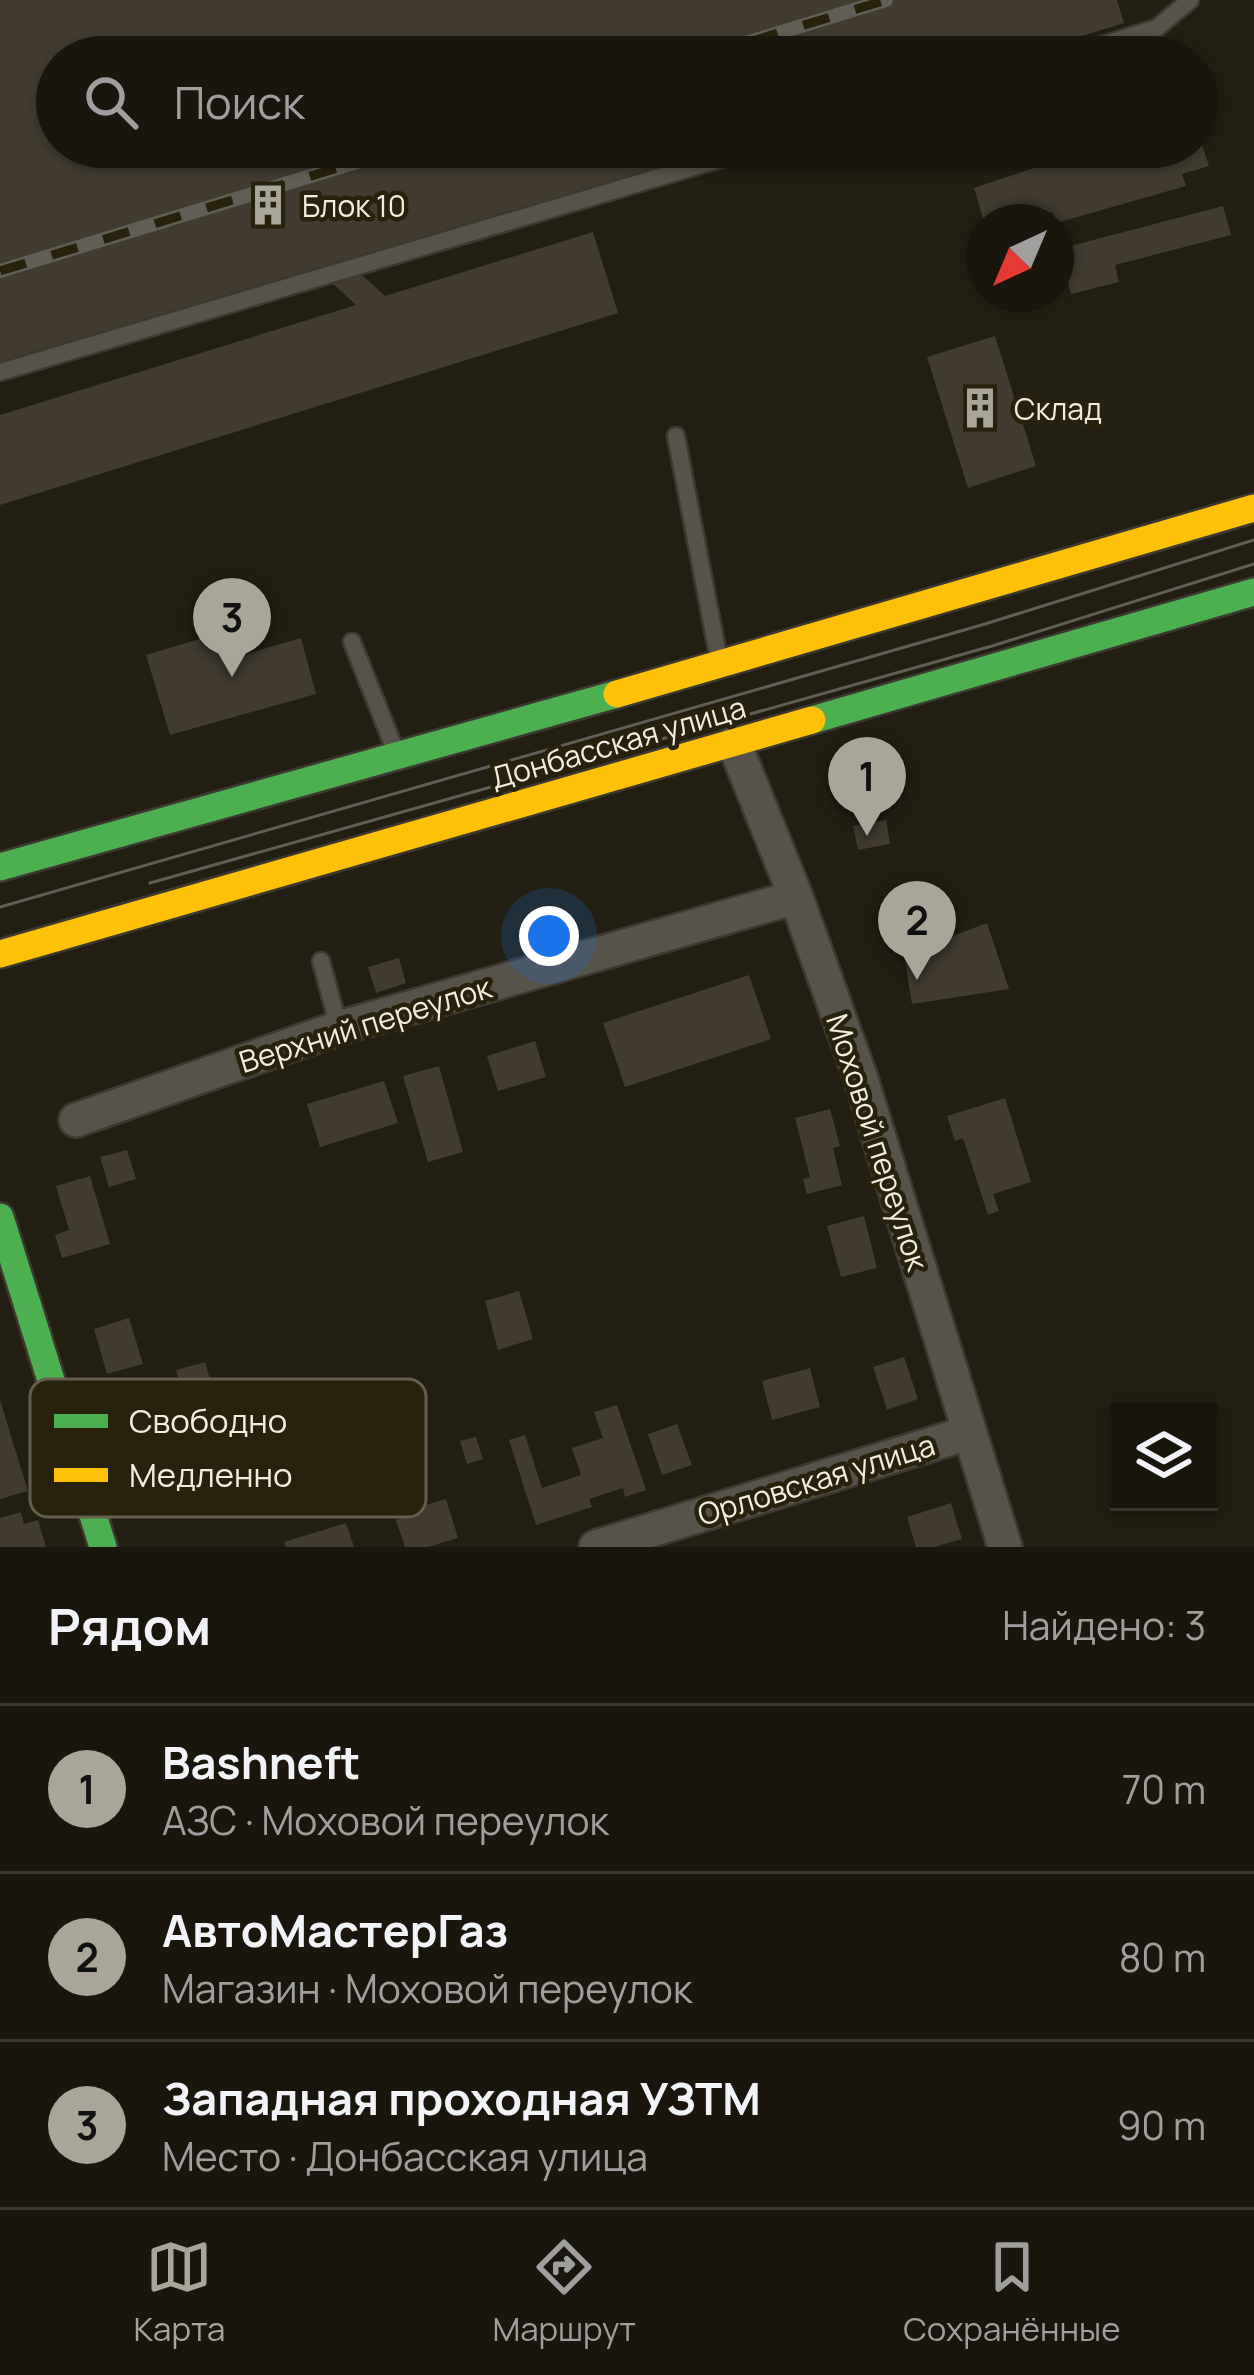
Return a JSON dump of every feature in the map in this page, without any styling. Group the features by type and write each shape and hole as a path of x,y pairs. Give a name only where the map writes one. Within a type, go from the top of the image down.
{"main road":[{"name":"Донбасская улица","path":"0,867 398,758 1254,508"},
{"name":"Донбасская улица","path":"0,954 1254,592"},
{"path":"0,1217 51,1379"},
{"path":"94,1517 103,1547"}],"street":[{"name":"Моховой переулок","path":"734,742 861,1079 1005,1547"},
{"name":"Верхний переулок","path":"76,1120 339,1028 796,897"},
{"name":"Орловская улица","path":"596,1547 968,1433"}],"lane":[{"path":"1132,36 1157,28 1190,0"},
{"path":"0,372 690,168"},
{"path":"676,436 720,662"},
{"path":"352,642 398,758"},
{"path":"321,961 339,1028"}],"building":[{"name":"Блок 10","path":"0,0 1117,0 1124,23 1082,36 36,36 36,168 653,168 348,262 385,296 593,232 618,313 0,505 0,415 356,305 319,271 0,370"},
{"path":"1034,168 1202,168 1182,174 1186,186 1074,218 1074,204 979,204 974,188"},
{"path":"1223,206 1231,235 1115,265 1119,282 1074,293 1074,245"},
{"name":"Склад","path":"995,336 1036,466 968,488 927,357"},
{"path":"216,634 223,661 301,638 316,694 170,735 146,655"},
{"path":"886,820 890,844 858,850 853,826"},
{"path":"987,923 1009,989 912,1004 904,954"},
{"path":"399,958 406,983 376,993 368,967"},
{"path":"749,975 771,1039 625,1087 603,1023"},
{"path":"535,1041 546,1077 498,1091 487,1056"},
{"path":"439,1066 463,1152 428,1162 403,1076"},
{"path":"384,1081 398,1123 320,1147 307,1104"},
{"path":"1005,1098 1031,1182 993,1194 999,1211 988,1215 963,1138 955,1141 947,1116"},
{"path":"830,1109 840,1146 833,1148 842,1185 807,1194 803,1179 810,1177 795,1118"},
{"path":"127,1150 136,1179 109,1187 100,1157"},
{"path":"90,1176 110,1244 62,1258 55,1235 69,1230 56,1186"},
{"path":"864,1216 877,1268 841,1277 827,1226"},
{"path":"519,1291 533,1339 498,1350 485,1301"},
{"path":"129,1318 143,1364 107,1374 94,1329"},
{"path":"904,1357 918,1399 887,1410 873,1367"},
{"path":"205,1362 210,1379 179,1379 176,1370"},
{"path":"810,1368 820,1407 772,1420 762,1381"},
{"path":"0,1400 28,1491 0,1499"},
{"path":"617,1405 646,1490 625,1497 623,1488 589,1499 592,1507 536,1525 509,1440 525,1435 542,1488 581,1475 572,1448 603,1438 594,1412"},
{"path":"677,1424 692,1465 662,1475 648,1434"},
{"path":"476,1437 483,1459 467,1464 460,1441"},
{"path":"446,1499 458,1538 428,1547 405,1547 396,1520 426,1517 426,1505"},
{"path":"951,1503 962,1539 916,1547 907,1517"},
{"path":"21,1512 24,1524 38,1520 46,1547 0,1547 0,1518"},
{"path":"346,1523 354,1547 286,1547 284,1542"}],"tram line":[{"path":"0,907 985,624 1254,540"},
{"path":"150,883 992,646 1254,564"}],"railway":[{"path":"769,36 886,0"},
{"path":"0,271 337,168"}],"traffic: fast":[{"path":"812,720 1254,592"},
{"path":"0,867 617,694"},
{"path":"0,1217 51,1379"},
{"path":"94,1517 103,1547"}],"traffic: slow":[{"path":"617,694 1254,508"},
{"path":"0,954 812,720"}],"place":[{"name":"Блок 10","path":"268,205"},
{"name":"Склад","path":"980,408"},
{"name":"Западная проходная УЗТМ","path":"232,677"},
{"name":"Bashneft","path":"867,836"},
{"name":"АвтоМастерГаз","path":"917,980"}]}
